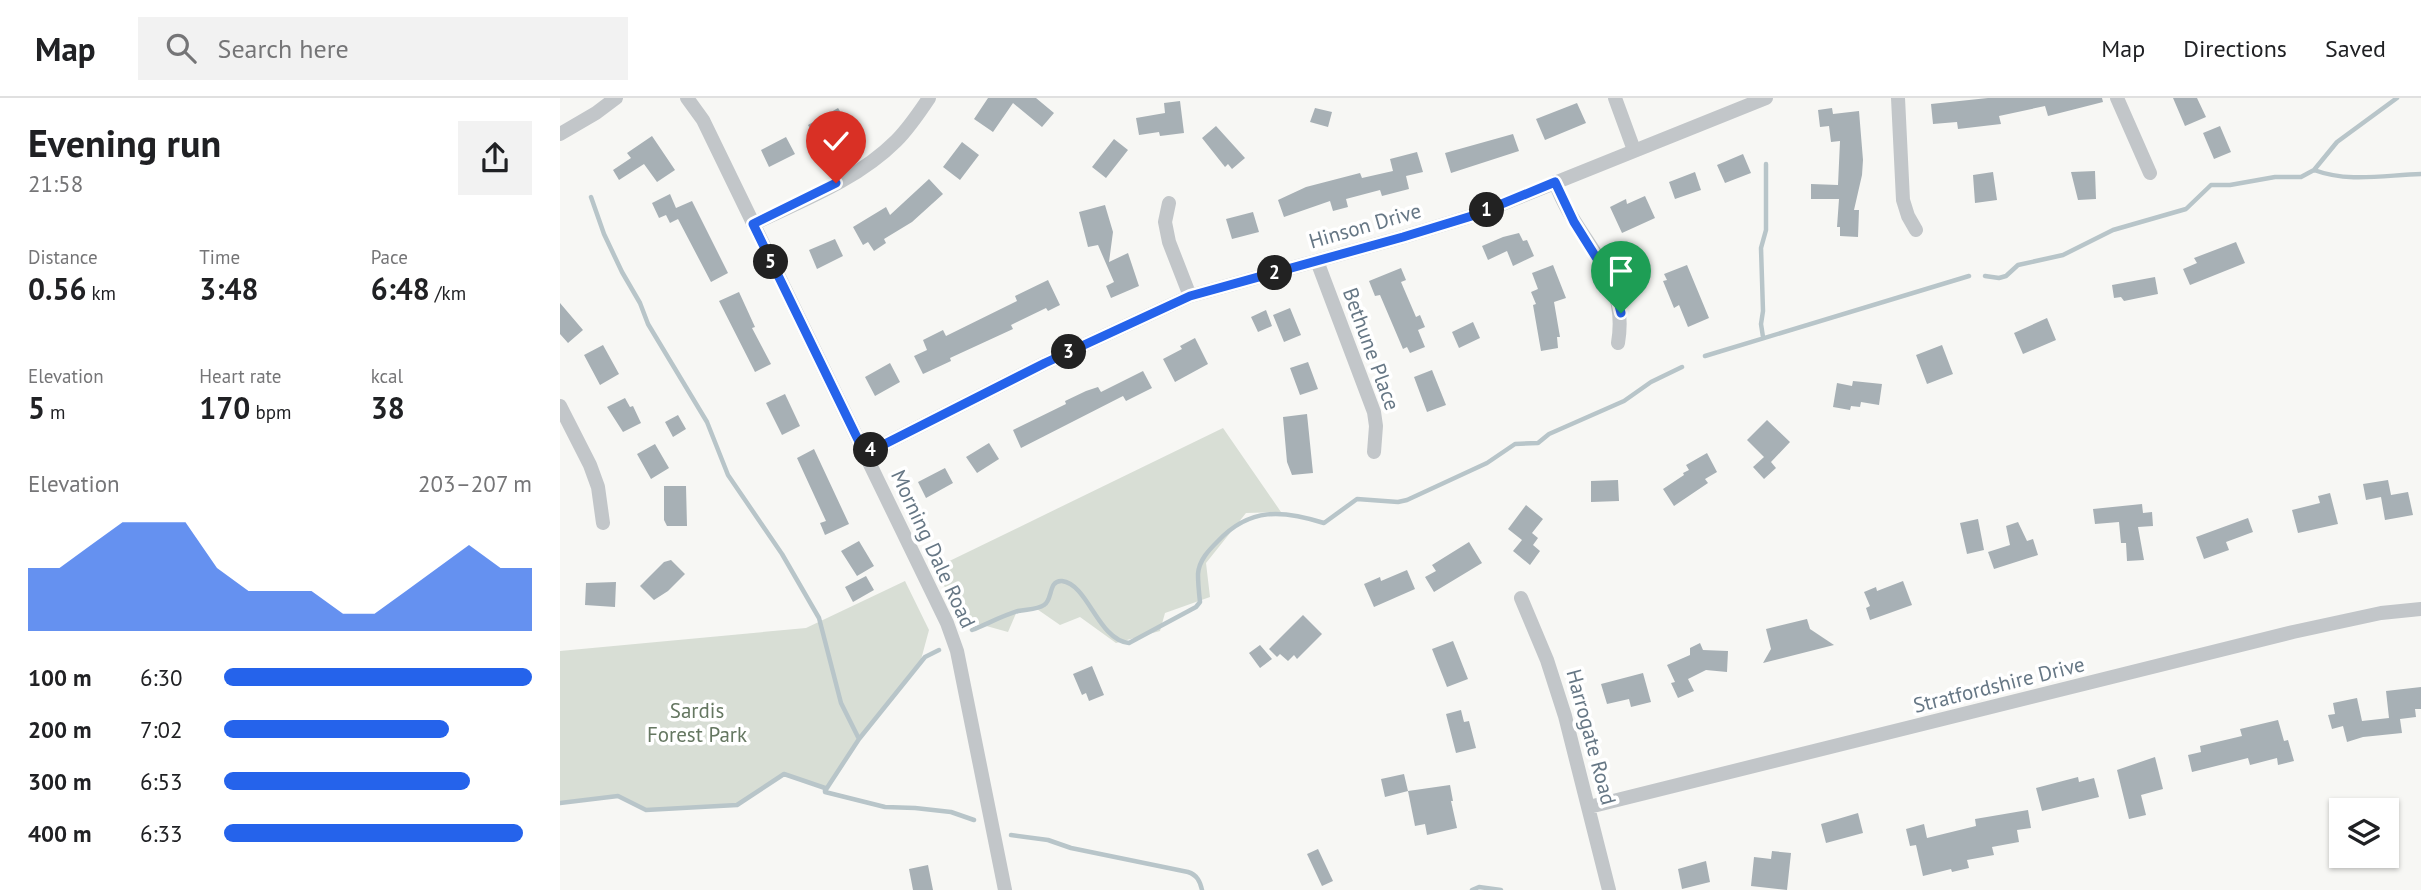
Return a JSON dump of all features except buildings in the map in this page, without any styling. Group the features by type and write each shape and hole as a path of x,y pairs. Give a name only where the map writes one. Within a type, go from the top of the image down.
{"street":[{"path":"560,134 616,98"},
{"name":"Morning Dale Road","path":"687,98 703,120 947,623 955,644 1005,890"},
{"path":"753,224 836,183 867,164 897,140 929,98"},
{"path":"1615,98 1634,150"},
{"name":"Hinson Drive","path":"865,454 1045,363 1190,296 1475,215 1766,98"},
{"path":"1898,98 1903,200 1916,230"},
{"path":"2118,98 2150,173"},
{"path":"1555,182 1574,222 1614,286 1621,313 1618,343"},
{"path":"1169,202 1165,222 1167,232 1190,296"},
{"name":"Bethune Place","path":"1317,261 1374,412 1374,452"},
{"path":"560,405 590,465 598,487 603,523"},
{"name":"Harrogate Road","path":"1521,598 1547,660 1565,716 1609,890"},
{"name":"Stratfordshire Drive","path":"1589,807 2293,632 2381,613 2421,609"}],"green space":[{"path":"1223,428 1281,512 1246,513 1206,563 1210,597 1165,613 1160,631 1116,643 1080,617 1060,625 1034,607 1017,611 1008,632 961,619 935,568"},
{"name":"Sardis Forest Park","path":"905,581 929,630 919,667 859,739 825,792 824,788 784,774 737,805 646,810 618,796 560,803 560,651 806,628"}],"waterway":[{"path":"1985,276 2006,276 2018,265 2063,255 2113,230 2186,209 2211,185 2230,185 2275,177 2301,177 2314,170 2337,142 2397,98"},
{"path":"1763,337 1761,248 1766,230 1766,164"},
{"path":"2314,170 2354,177 2421,174"},
{"path":"591,197 604,234 622,272 640,303 648,324 707,422 728,475 782,554 819,618 841,703 859,739"},
{"path":"1705,356 1969,276"},
{"path":"972,630 1012,613 1041,607 1049,599 1055,584 1062,581 1071,584 1079,592 1109,632 1118,640 1129,643 1196,607 1200,602 1198,574 1202,560 1218,541 1242,522 1268,514 1281,514 1324,523 1357,499 1398,502 1407,500 1487,463 1515,444 1538,443 1549,434 1624,401 1651,382 1682,367"},
{"path":"825,791 859,739 925,657 939,650"},
{"path":"560,803 618,796 646,810 737,805 784,774 825,788 825,792 885,807 951,812 974,820"},
{"path":"1011,835 1048,840 1071,848 1188,872 1198,879 1202,890"},
{"path":"1472,890 1479,887 1501,890"}],"route":[{"path":"836,183 753,224 865,454 1045,363 1190,296 1475,215 1555,182 1574,222 1609,275 1621,313"}]}
